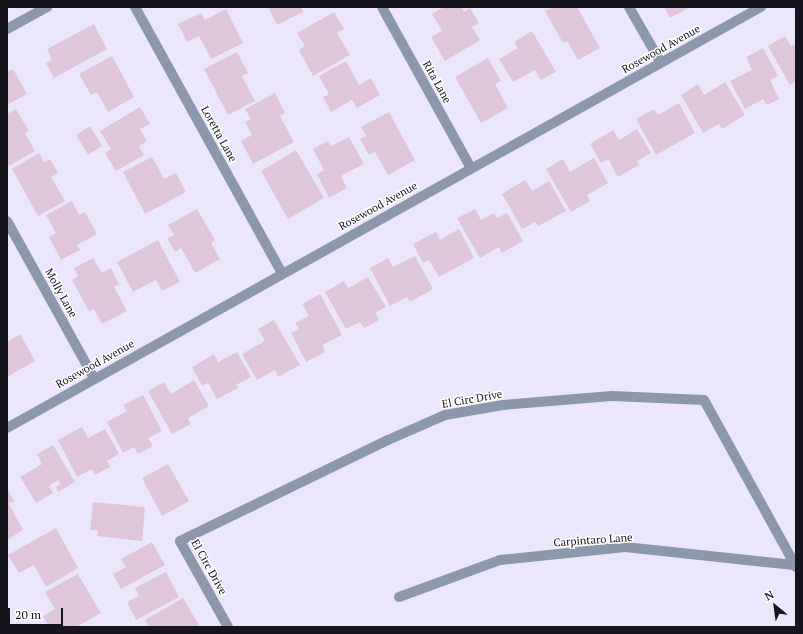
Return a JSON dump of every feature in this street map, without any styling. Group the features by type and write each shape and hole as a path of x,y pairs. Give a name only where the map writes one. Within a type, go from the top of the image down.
{"street":[{"path":"7,29 47,7"},
{"name":"Loretta Lane","path":"135,7 282,273"},
{"name":"Rita Lane","path":"382,7 471,168"},
{"path":"630,7 660,63"},
{"name":"Rosewood Avenue","path":"7,428 282,273 761,7"},
{"name":"Molly Lane","path":"7,221 94,378"},
{"name":"El Circ Drive","path":"228,627 180,540 388,440 445,415 503,405 612,396 704,400 795,566"},
{"name":"Carpintaro Lane","path":"399,597 500,560 625,547 795,566"}],"building":[{"path":"268,7 301,7 303,12 277,25"},
{"path":"444,7 462,7 464,12 470,8 479,23 472,27 480,40 445,61 431,37 442,31 432,14"},
{"path":"554,7 577,7 600,48 578,60 567,41 563,43 545,11"},
{"path":"664,7 690,7 670,18"},
{"path":"226,9 243,43 211,59 199,36 187,42 178,24 201,13 205,20"},
{"path":"334,12 344,29 337,33 350,55 313,76 299,50 305,46 297,33"},
{"path":"94,24 107,49 54,78 46,63 52,60 47,49"},
{"path":"532,31 556,72 541,80 535,70 513,82 499,59 518,48 514,42"},
{"path":"785,36 791,46 796,44 796,81 790,85 768,46"},
{"path":"763,48 778,76 770,80 779,99 767,105 763,99 745,109 730,81 752,70 746,57"},
{"path":"237,52 248,73 242,76 255,101 228,115 204,69"},
{"path":"112,56 134,97 108,112 97,92 91,95 79,74"},
{"path":"488,58 501,81 495,84 508,108 481,123 455,77"},
{"path":"346,61 359,85 371,78 380,95 357,108 352,100 331,112 323,97 329,94 319,76"},
{"path":"13,69 27,94 7,105 7,72"},
{"path":"725,82 745,115 722,129 719,124 703,133 681,95 698,84 704,95"},
{"path":"275,93 285,113 280,116 294,142 253,164 241,141 252,135 245,122 251,119 245,109"},
{"path":"679,103 695,133 656,155 636,119 654,109 658,115"},
{"path":"140,107 150,124 140,129 147,141 139,146 144,155 116,171 105,153 111,149 100,131"},
{"path":"16,109 29,131 25,133 35,151 9,166 7,163 7,114"},
{"path":"389,112 415,160 388,175 375,152 369,155 360,139 366,136 361,127"},
{"path":"90,126 102,146 88,155 76,135"},
{"path":"637,129 651,153 637,161 639,165 618,177 608,159 601,163 590,144 613,130 619,140"},
{"path":"349,137 364,164 341,176 347,188 329,198 317,174 324,170 313,149 328,141 331,146"},
{"path":"296,150 324,198 288,219 261,171"},
{"path":"39,153 44,162 50,159 58,173 51,177 65,201 38,216 12,169"},
{"path":"152,157 164,179 176,173 186,192 145,214 123,172"},
{"path":"594,158 608,183 587,195 590,201 571,212 546,169 563,159 570,172"},
{"path":"525,180 532,191 549,181 566,211 538,226 535,222 522,229 502,194"},
{"path":"72,201 79,215 85,212 97,234 77,245 80,250 61,260 49,237 56,233 46,215"},
{"path":"197,209 215,240 211,243 220,259 195,273 181,248 175,252 167,238 174,235 168,225"},
{"path":"475,209 481,220 494,213 497,218 507,213 523,241 502,253 499,247 480,258 457,218"},
{"path":"459,229 474,258 439,277 429,260 423,263 413,244 436,232 440,240"},
{"path":"158,240 180,282 162,291 156,280 133,292 117,262"},
{"path":"415,256 433,289 410,302 407,297 390,306 370,268 388,258 393,267"},
{"path":"93,258 102,273 111,268 119,284 114,287 127,311 102,324 94,309 89,311 72,280 78,276 74,268"},
{"path":"368,277 386,307 375,313 379,320 364,328 360,322 346,329 325,292 344,281 348,288"},
{"path":"320,294 342,335 322,345 325,352 306,362 291,333 299,329 295,323 309,316 302,304"},
{"path":"274,320 300,365 278,377 275,370 257,380 242,354 265,341 258,329"},
{"path":"20,334 35,361 7,377 7,342"},
{"path":"237,352 251,377 236,385 238,388 217,399 208,383 202,386 192,367 214,354 218,362"},
{"path":"194,380 209,406 188,418 191,424 172,434 148,391 164,382 171,394"},
{"path":"143,395 162,431 148,438 153,446 138,454 134,447 123,453 107,422 127,411 123,405"},
{"path":"82,427 88,438 105,429 119,454 107,461 110,467 95,475 92,469 77,477 58,440"},
{"path":"53,445 75,482 58,492 56,487 61,484 58,480 49,486 53,493 36,503 20,477 42,464 37,454"},
{"path":"168,464 189,501 162,516 142,478"},
{"path":"7,488 14,501 9,504 23,530 7,540"},
{"path":"93,502 145,507 142,541 97,536 98,530 90,530"},
{"path":"56,528 78,568 46,587 34,565 19,573 8,555"},
{"path":"152,542 165,565 121,589 113,574 126,567 121,559"},
{"path":"166,572 179,597 136,620 127,602 139,596 135,588"},
{"path":"78,574 101,613 76,627 49,627 43,616 55,609 45,592"},
{"path":"183,598 199,625 196,627 149,627 145,620"}]}
